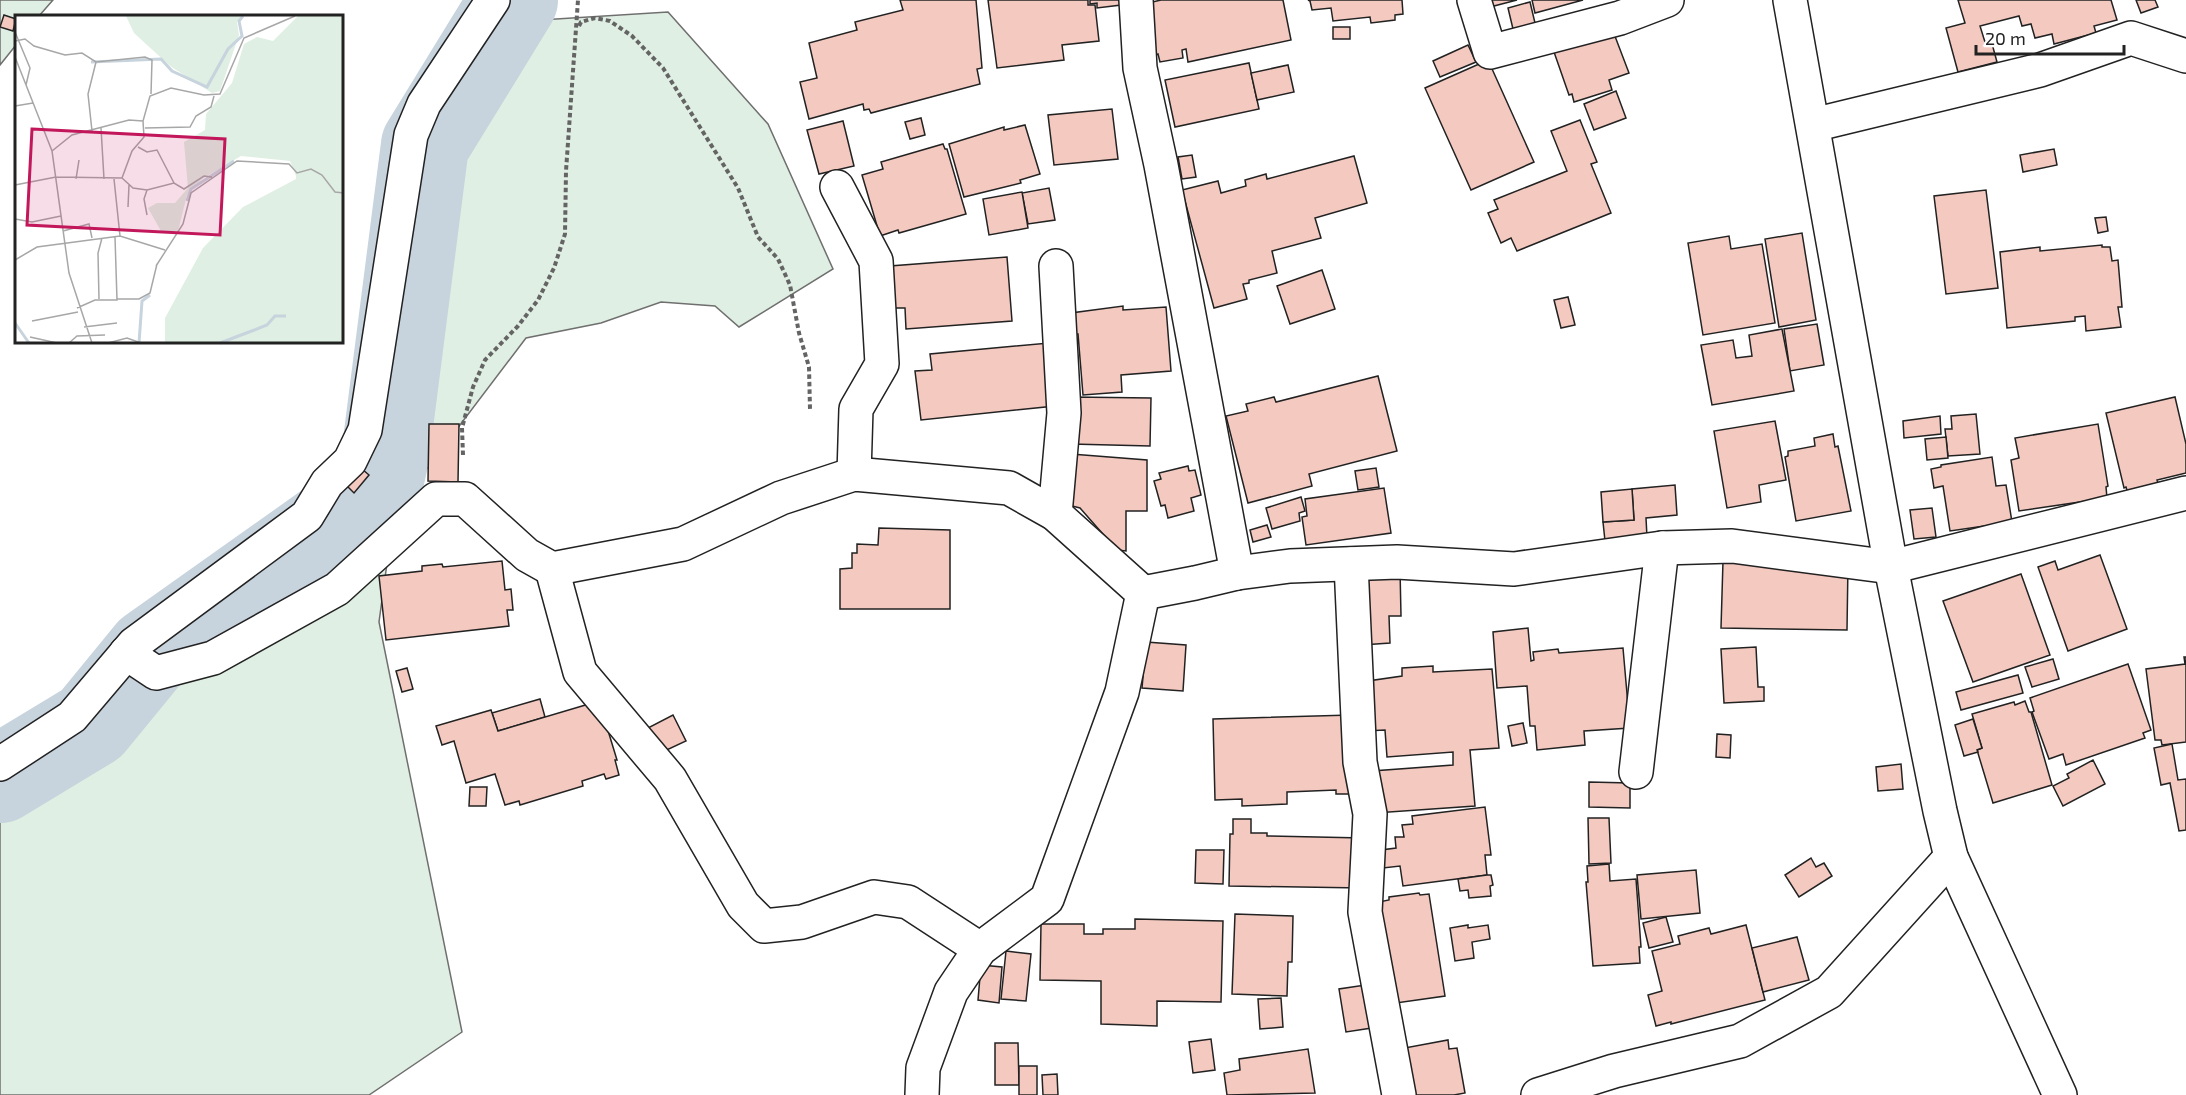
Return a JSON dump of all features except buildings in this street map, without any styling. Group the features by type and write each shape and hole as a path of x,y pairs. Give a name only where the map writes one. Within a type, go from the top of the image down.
{"street":[{"path":"0,764 72,717 134,644 307,516 327,483 350,461 365,430 411,135 424,104 493,0"},
{"path":"1136,0 1140,68 1161,165 1237,573"},
{"path":"1474,0 1490,52 1620,18 1667,0"},
{"path":"1790,0 1892,567 1951,857 2060,1095"},
{"path":"1813,125 2040,70 2131,38 2186,56"},
{"path":"837,187 876,261 882,364 856,409 854,474"},
{"path":"1055,514 1064,413 1056,266"},
{"path":"126,652 156,672 213,658 337,589 436,499 465,498 527,555 552,569 683,544 781,498 854,474 1010,488 1055,514 1143,593"},
{"path":"1143,593 1237,573 1290,566 1397,562 1514,569 1662,548 1732,546 1892,567 2186,493"},
{"path":"1636,772 1662,548"},
{"path":"1352,564 1360,762 1370,814 1365,912 1399,1095"},
{"path":"552,569 580,672 670,778 743,905 764,926 802,922 874,897 908,902 980,949"},
{"path":"922,1095 923,1068 951,992 980,949 1047,899 1122,692 1143,593"},
{"path":"1538,1095 1614,1071 1740,1041 1829,992 1951,857"}],"path":[{"path":"465,498 462,428 473,387 485,360 518,326 538,300 554,268 565,234 566,171 578,0"},
{"path":"579,26 581,22 595,18 610,21 632,36 663,68 738,188 758,237 778,259 790,285 799,333 809,367 811,411"}],"green space":[{"path":"0,0 53,0 40,15 15,15 15,46 0,65"},
{"path":"668,12 768,124 833,269 739,327 715,306 661,302 601,323 526,338 394,512 379,622 462,1032 369,1095 0,1095 0,804 244,622 396,433 478,24"}],"waterway":[{"path":"0,779 91,724 150,652 360,503 380,480 385,457 425,145 514,0"}]}
